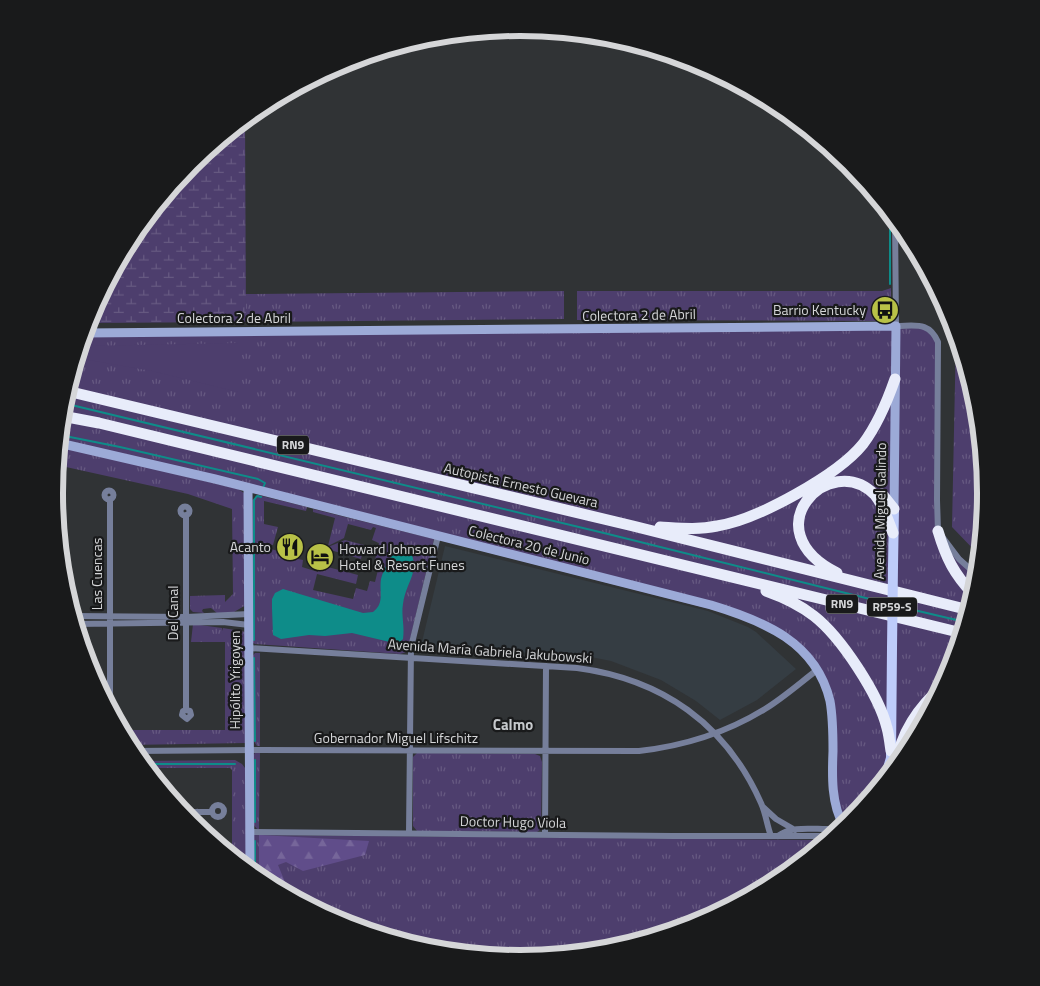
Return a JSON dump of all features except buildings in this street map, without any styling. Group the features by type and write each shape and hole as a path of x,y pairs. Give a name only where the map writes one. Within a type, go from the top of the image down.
{"highway":[{"path":"633,526 688,529 719,526 758,513 818,480 861,446 886,406 895,379"},
{"name":"Autopista Ernesto Guevara","path":"75,393 633,526 962,608"},
{"name":"RN9","path":"70,417 109,425 955,631"},
{"path":"818,480 838,474 857,476 875,486 894,509"},
{"path":"852,580 830,570 805,549 798,528 800,515 805,503 813,494 829,484 848,482 857,484 874,495 881,503 893,533"},
{"path":"938,531 952,568 967,586"},
{"path":"722,574 789,601 813,615 833,632 859,670 879,708 888,729 893,756"},
{"path":"903,742 912,722 925,704"}],"main road":[{"name":"Colectora 2 de Abril","path":"92,333 896,326"},
{"name":"Avenida Miguel Galindo","path":"893,756 892,648 896,326"},
{"name":"Colectora 20 de Junio","path":"66,444 169,468 438,536 736,613 757,621 784,635 802,651 817,670 830,701 835,796 840,818"},
{"name":"Hipólito Yrigoyen","path":"248,488 250,861"}],"street":[{"path":"895,233 896,326"},
{"name":"Colectora 2 de Abril","path":"896,326 926,327 931,330 938,342 938,531"},
{"name":"Las Cuencas","path":"110,499 110,695"},
{"name":"Del Canal","path":"186,515 186,710"},
{"path":"938,531 959,559 970,569"},
{"path":"409,833 411,647 438,536"},
{"path":"83,624 186,620 248,614"},
{"path":"80,616 186,620 249,625"},
{"name":"Avenida María Gabriela Jakubowski","path":"249,648 546,666 595,671 639,682 672,698 715,733 742,768 762,806 774,836"},
{"path":"544,835 546,666"},
{"name":"Gobernador Miguel Lifschitz","path":"143,751 639,751 678,745 730,727 765,709 817,670"},
{"name":"Avenida María Gabriela Jakubowski","path":"762,806 782,824 795,830"},
{"path":"193,812 212,812"},
{"path":"769,814 774,836"},
{"name":"Doctor Hugo Viola","path":"774,836 795,830 830,828"},
{"name":"Doctor Hugo Viola","path":"250,832 821,836"}],"shaded area":[{"path":"445,546 708,611 756,632 796,669 757,700 720,720 696,701 661,680 611,661 591,657 516,652 420,650"}],"green space":[{"path":"245,129 246,322 96,323 124,265 158,215 197,170"},
{"path":"891,288 891,306 889,309 885,306 881,311 885,314 881,321 577,320 577,291 882,291"},
{"path":"564,291 564,319 246,322 245,294"},
{"path":"919,326 935,335 938,531 970,568 953,640 930,695 900,747 863,794 841,818 838,811 832,715 812,662 757,621 66,445 72,404 92,333"},
{"path":"238,343 238,392 152,371 83,359 87,346"},
{"path":"956,355 968,404 976,463 977,493 973,549 952,527"},
{"path":"66,448 238,489 244,493 246,605 234,612 218,614 211,608 203,609 204,613 193,612 190,609 190,596 225,595 225,602 233,594 232,509 188,494 64,467"},
{"path":"258,495 307,507 306,511 264,501 264,524 278,527 273,545 260,544 259,548 271,549 288,554 288,557 303,560 302,567 318,572 320,565 358,575 356,584 317,574 313,590 353,599 356,588 367,591 370,581 375,582 379,566 374,564 379,543 372,540 376,528 373,527 371,530 348,524 344,538 328,546 335,518 313,512 313,509 434,539 407,652 400,654 255,644 252,642 251,501"},
{"path":"345,540 364,545 361,559 327,549"},
{"path":"193,624 222,628 222,631 223,628 246,632 245,743 139,745 130,730 225,730 225,642 191,642"},
{"path":"255,653 260,653 260,746 257,746 253,740 252,657"},
{"path":"260,752 259,829 257,829 253,824 253,755"},
{"path":"417,753 535,754 540,756 542,762 541,829 537,832 417,831 413,826 413,757"},
{"path":"235,760 242,764 245,768 247,859 232,847 232,770 230,768 156,768 150,761"},
{"path":"254,835 816,840 774,873 722,903 695,915 667,926 609,941 550,949 490,949 460,946 431,941 373,926 318,903 292,889 253,863"},
{"path":"259,835 369,841 365,855 303,871 286,862 278,865 285,882 284,884 259,868"}],"water":[{"path":"403,544 409,547 414,564 403,604 403,639 398,644 352,633 325,636 309,635 281,639 273,635 272,599 275,593 283,589 363,613 373,612 379,605 381,579 384,570 397,546"}],"waterway":[{"path":"890,226 890,284"},
{"path":"72,405 890,604"},
{"path":"67,436 258,479 265,483 263,488"},
{"path":"254,544 254,500 257,496 261,497"},
{"path":"254,548 254,640"},
{"path":"897,606 958,620"},
{"path":"254,658 255,741"},
{"path":"255,760 255,822"},
{"path":"153,764 235,764"},
{"path":"255,841 255,865"}],"place":[{"name":"Barrio Kentucky","path":"885,310"},
{"name":"Acanto","path":"290,547"},
{"name":"Howard Johnson Hotel & Resort Funes","path":"320,557"}],"district":[{"name":"Calmo","path":"513,725"}]}
